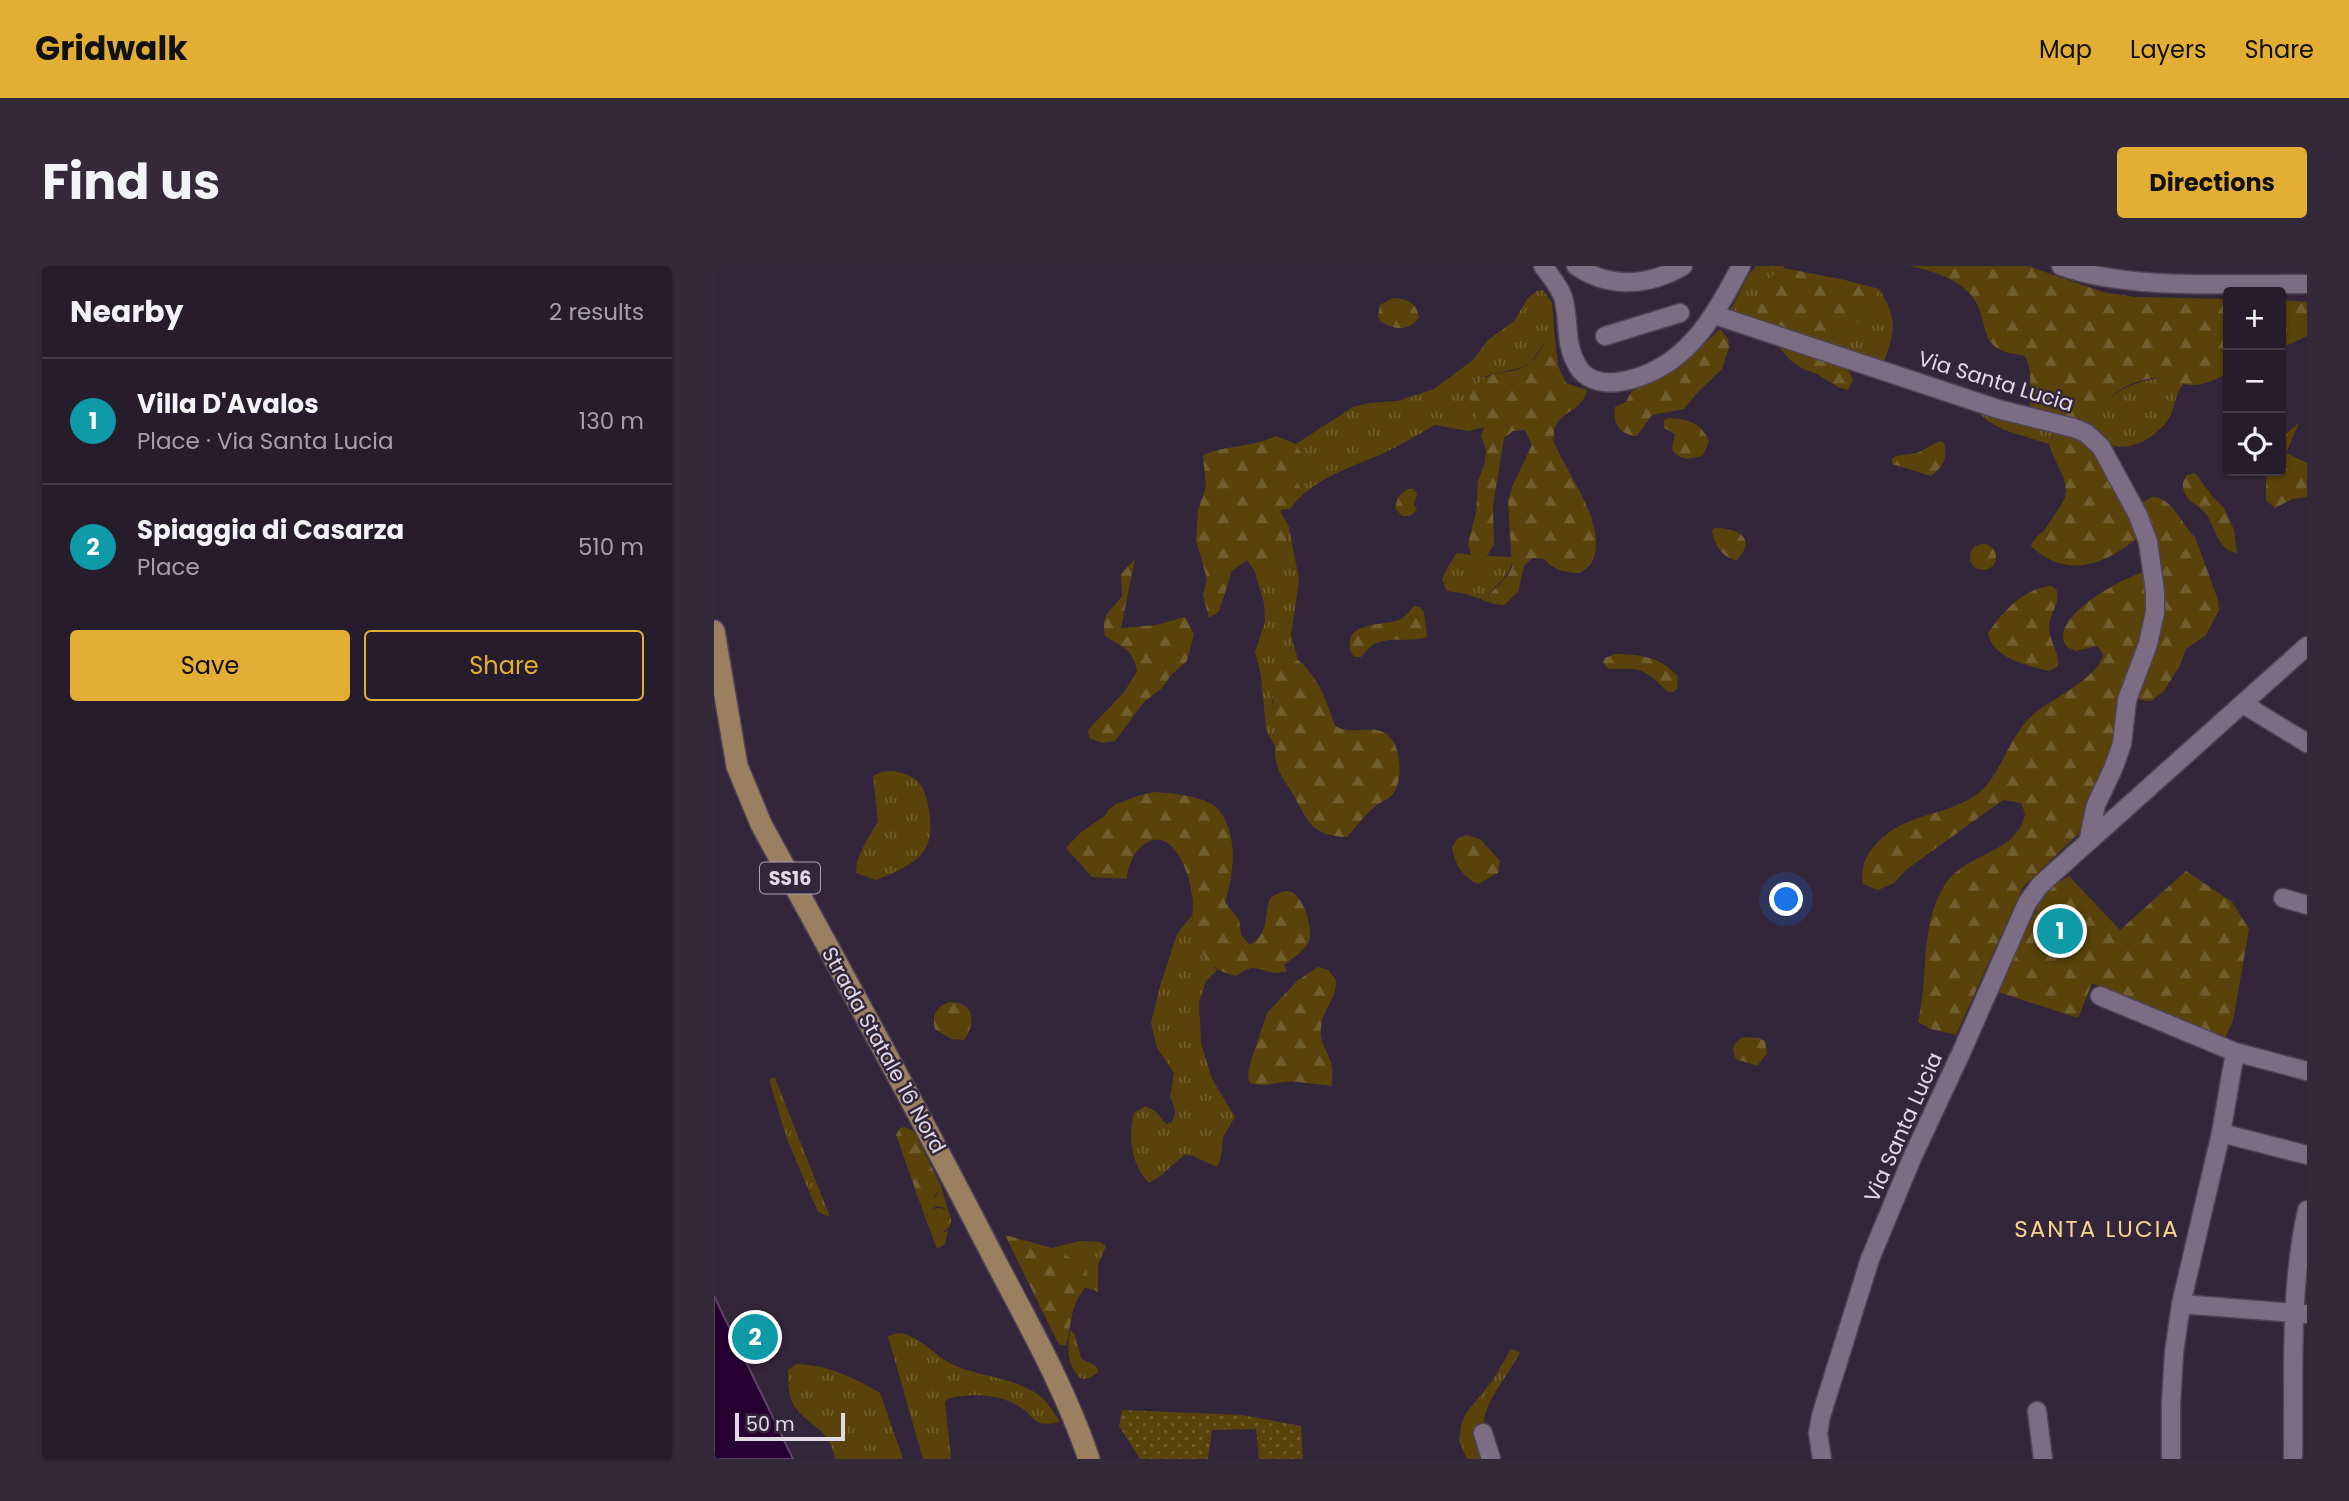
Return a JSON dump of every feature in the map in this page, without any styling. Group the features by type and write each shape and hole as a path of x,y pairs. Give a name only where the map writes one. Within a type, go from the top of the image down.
{"main road":[{"name":"Strada Statale 16 Nord","path":"714,631 737,766 761,824 957,1184 1062,1392 1089,1459"}],"street":[{"path":"1543,266 1562,296 1567,338 1575,363 1584,375 1602,382 1633,378 1668,363 1687,348 1715,315 1741,266"},
{"path":"1576,266 1602,279 1617,283 1637,283 1660,278 1683,266"},
{"path":"2061,266 2148,282 2307,284"},
{"path":"1605,336 1680,313"},
{"name":"Via Santa Lucia","path":"1715,315 1998,409 2074,428 2086,433 2101,447 2144,527 2152,571 2155,612 2148,644 2127,700 2122,744 2096,805 2088,842"},
{"name":"Via Santa Lucia","path":"1822,1459 1818,1433 1870,1259 1912,1158 2027,903 2039,885 2307,646"},
{"path":"2243,704 2307,743"},
{"path":"2283,898 2307,905"},
{"path":"2100,996 2235,1052 2307,1072"},
{"path":"2171,1459 2174,1353 2181,1304 2221,1133 2235,1052"},
{"path":"2221,1133 2307,1155"},
{"path":"2293,1459 2301,1314 2301,1238 2307,1210"},
{"path":"2181,1304 2301,1314"},
{"path":"2037,1411 2043,1459"},
{"path":"1483,1433 1491,1459"}],"green space":[{"path":"1756,266 1785,266 1764,290 1758,304 1757,320 1730,311"},
{"path":"1910,266 2028,266 2103,292 2135,297 2223,299 2223,375 2197,385 2159,378 2137,382 2109,398 2085,422 2031,412 2027,360 2023,355 2007,352 1990,341 1977,304 1964,288 1926,270"},
{"path":"1783,268 1879,289 1862,318 1852,329 1819,344 1757,320 1762,290"},
{"path":"1879,289 1890,309 1893,326 1883,365 1819,344 1844,333 1862,318"},
{"path":"1543,290 1552,303 1554,330 1531,362 1523,367 1486,376 1476,418 1484,427 1469,431 1435,425 1386,452 1329,477 1298,499 1300,487 1296,480 1301,453 1296,444 1353,407 1397,401 1434,389 1473,360 1488,340 1514,321 1528,298"},
{"path":"1393,298 1410,302 1416,308 1419,318 1415,323 1401,328 1380,321 1380,305"},
{"path":"2286,300 2307,302 2307,336 2286,346"},
{"path":"1720,329 1728,339 1729,347 1722,369 1684,409 1652,415 1637,436 1618,428 1615,407 1626,402 1631,392 1693,355"},
{"path":"1554,330 1558,366 1566,383 1587,390 1578,405 1556,424 1554,443 1585,501 1595,533 1596,548 1591,563 1580,573 1560,570 1544,559 1532,558 1524,566 1518,592 1504,605 1494,604 1488,596 1512,567 1508,501 1532,445 1525,430 1513,431 1504,438 1493,506 1494,544 1487,556 1478,561 1471,555 1468,544 1486,450 1481,436 1484,427 1476,418 1469,395 1485,378 1515,370 1531,362"},
{"path":"1773,340 1839,363 1850,373 1853,380 1848,390 1801,368 1789,359"},
{"path":"2162,378 2184,383 2167,421 2154,435 2137,444 2119,447 2100,438 2085,422 2101,405 2119,392 2139,383"},
{"path":"1982,411 2067,432 2053,437 2049,444 1993,424 1985,419 1980,413"},
{"path":"1668,418 1687,421 1702,430 1709,441 1703,455 1686,458 1675,454 1672,450 1675,434 1664,428 1664,420"},
{"path":"2299,423 2286,453 2286,434"},
{"path":"2060,433 2077,436 2106,464 2141,535 2115,554 2087,564 2073,566 2059,563 2045,557 2031,546 2065,497 2063,477 2049,444"},
{"path":"1276,436 1296,444 1301,453 1296,480 1300,487 1298,499 1290,509 1280,510 1289,527 1285,555 1255,572 1247,560 1232,571 1219,611 1209,618 1203,595 1207,579 1196,540 1198,510 1206,487 1203,455"},
{"path":"1940,441 1944,443 1945,458 1931,476 1892,464 1892,459 1896,456 1917,453"},
{"path":"2286,453 2307,463 2307,497 2292,499 2275,508 2266,500 2267,476 2286,476"},
{"path":"2195,473 2224,508 2234,530 2237,553 2225,548 2206,514 2185,494 2183,482 2187,475"},
{"path":"1407,489 1413,489 1417,493 1414,504 1417,510 1410,516 1402,516 1395,508 1398,497"},
{"path":"2152,497 2171,506 2195,537 2218,600 2219,610 2206,635 2186,649 2179,667 2164,691 2151,701 2141,700 2136,694 2159,634 2162,606 2140,504"},
{"path":"1289,527 1299,580 1291,635 1298,660 1285,663 1272,701 1276,722 1275,746 1266,730 1261,675 1255,652 1265,622 1264,603 1255,572 1285,555"},
{"path":"1715,528 1742,535 1745,545 1737,560 1727,557 1720,550 1713,535 1712,530"},
{"path":"1983,544 1992,548 1996,557 1992,566 1983,570 1974,566 1970,557 1974,548"},
{"path":"1457,553 1471,555 1478,561 1487,556 1513,557 1507,574 1488,596 1494,604 1467,594 1447,591 1442,579"},
{"path":"1135,559 1121,628 1156,625 1185,617 1194,634 1187,661 1171,675 1162,688 1144,702 1115,741 1103,743 1089,738 1088,730 1125,691 1137,671 1130,653 1105,636 1104,628 1105,617 1122,596 1121,574"},
{"path":"2147,571 2150,599 2118,742 2091,798 2078,834 2023,887 1956,1035 1931,1029 1918,1022 1928,935 1936,902 1952,876 2013,837 2020,828 2025,813 2021,803 2003,800 1907,869 1894,883 1878,890 1863,884 1862,873 1866,859 1875,845 1900,826 1967,800 1988,784 2026,721 2085,679 2100,662 2103,654 2097,646 2076,651 2067,647 2063,637 2073,616 2110,587"},
{"path":"2051,586 2056,589 2057,599 2049,627 2058,666 2049,671 2012,660 1997,649 1988,633 2000,617 2023,596"},
{"path":"1414,606 1420,607 1424,612 1427,637 1380,642 1372,645 1361,657 1355,657 1351,653 1350,642 1358,629 1401,619"},
{"path":"1615,654 1641,656 1665,665 1678,677 1677,689 1668,692 1642,671 1608,669 1603,662 1605,658"},
{"path":"1298,660 1316,682 1335,726 1348,730 1383,732 1389,736 1398,752 1400,772 1395,790 1389,798 1370,811 1347,837 1326,834 1312,826 1277,765 1273,686 1285,663"},
{"path":"891,771 907,774 920,784 928,806 930,834 922,854 903,868 876,880 856,873 857,861 878,821 873,776"},
{"path":"1154,792 1204,801 1217,808 1224,818 1232,841 1233,854 1231,879 1225,902 1239,920 1241,935 1250,945 1264,928 1271,897 1287,891 1298,897 1306,912 1310,936 1304,949 1284,965 1287,971 1279,973 1250,968 1237,976 1218,969 1208,961 1194,938 1192,895 1186,871 1181,859 1166,842 1157,840 1146,843 1133,857 1126,879 1092,877 1066,848 1116,804"},
{"path":"1466,835 1480,839 1500,861 1498,873 1478,884 1460,870 1452,848 1457,839"},
{"path":"2186,871 2232,902 2249,929 2233,1021 2225,1038 2092,983 2078,1018 1998,992 2046,890 2069,876 2120,930"},
{"path":"1192,915 1199,945 1217,970 1206,981 1199,1003 1201,1043 1212,1079 1235,1117 1223,1137 1217,1167 1193,1156 1184,1155 1149,1183 1135,1159 1131,1141 1132,1122 1134,1113 1145,1106 1155,1111 1166,1124 1171,1123 1175,1113 1170,1097 1174,1073 1157,1048 1151,1023 1177,934"},
{"path":"1318,967 1328,970 1336,980 1321,1032 1332,1066 1332,1086 1292,1081 1261,1085 1249,1082 1251,1061 1267,1013 1297,981"},
{"path":"950,1002 964,1006 971,1015 970,1027 964,1040 951,1039 935,1029 936,1012"},
{"path":"1744,1037 1765,1041 1767,1053 1757,1066 1736,1059 1734,1046"},
{"path":"771,1078 775,1078 830,1217 818,1212 787,1139 770,1083"},
{"path":"900,1128 914,1131 941,1186 930,1198 919,1200 896,1135"},
{"path":"941,1186 949,1214 944,1208 935,1207 927,1216 930,1228 944,1232 948,1230 945,1244 937,1249 919,1200 936,1196"},
{"path":"939,1208 948,1211 951,1220 948,1229 939,1232 930,1229 927,1220 930,1211"},
{"path":"1005,1235 1059,1250 1086,1269 1088,1283 1075,1303 1066,1345 1060,1345 1057,1341"},
{"path":"1079,1241 1100,1242 1106,1246 1098,1265 1098,1292 1085,1287 1088,1283 1059,1250 1052,1248"},
{"path":"1071,1330 1081,1358 1098,1369 1090,1378 1082,1379 1073,1369 1068,1349"},
{"path":"898,1333 920,1342 954,1365 1006,1380 1036,1393 1060,1422 1043,1424 1013,1403 989,1396 972,1395 947,1399 945,1403 951,1459 923,1459 888,1336"},
{"path":"1511,1349 1520,1352 1493,1396 1485,1416 1483,1434 1488,1459 1467,1459 1459,1441 1461,1425 1466,1413 1493,1380"},
{"path":"796,1364 840,1373 880,1393 903,1459 835,1459 826,1436 799,1412 793,1403 788,1370"},
{"path":"1122,1410 1242,1415 1301,1426 1303,1459 1259,1459 1256,1429 1212,1430 1208,1459 1140,1459 1119,1426"}],"shaded area":[{"path":"714,1296 793,1459 714,1459"}],"place":[{"name":"Villa D'Avalos","path":"2060,931"},
{"name":"Spiaggia di Casarza","path":"755,1337"}],"district":[{"name":"SANTA LUCIA","path":"2097,1229"}]}
